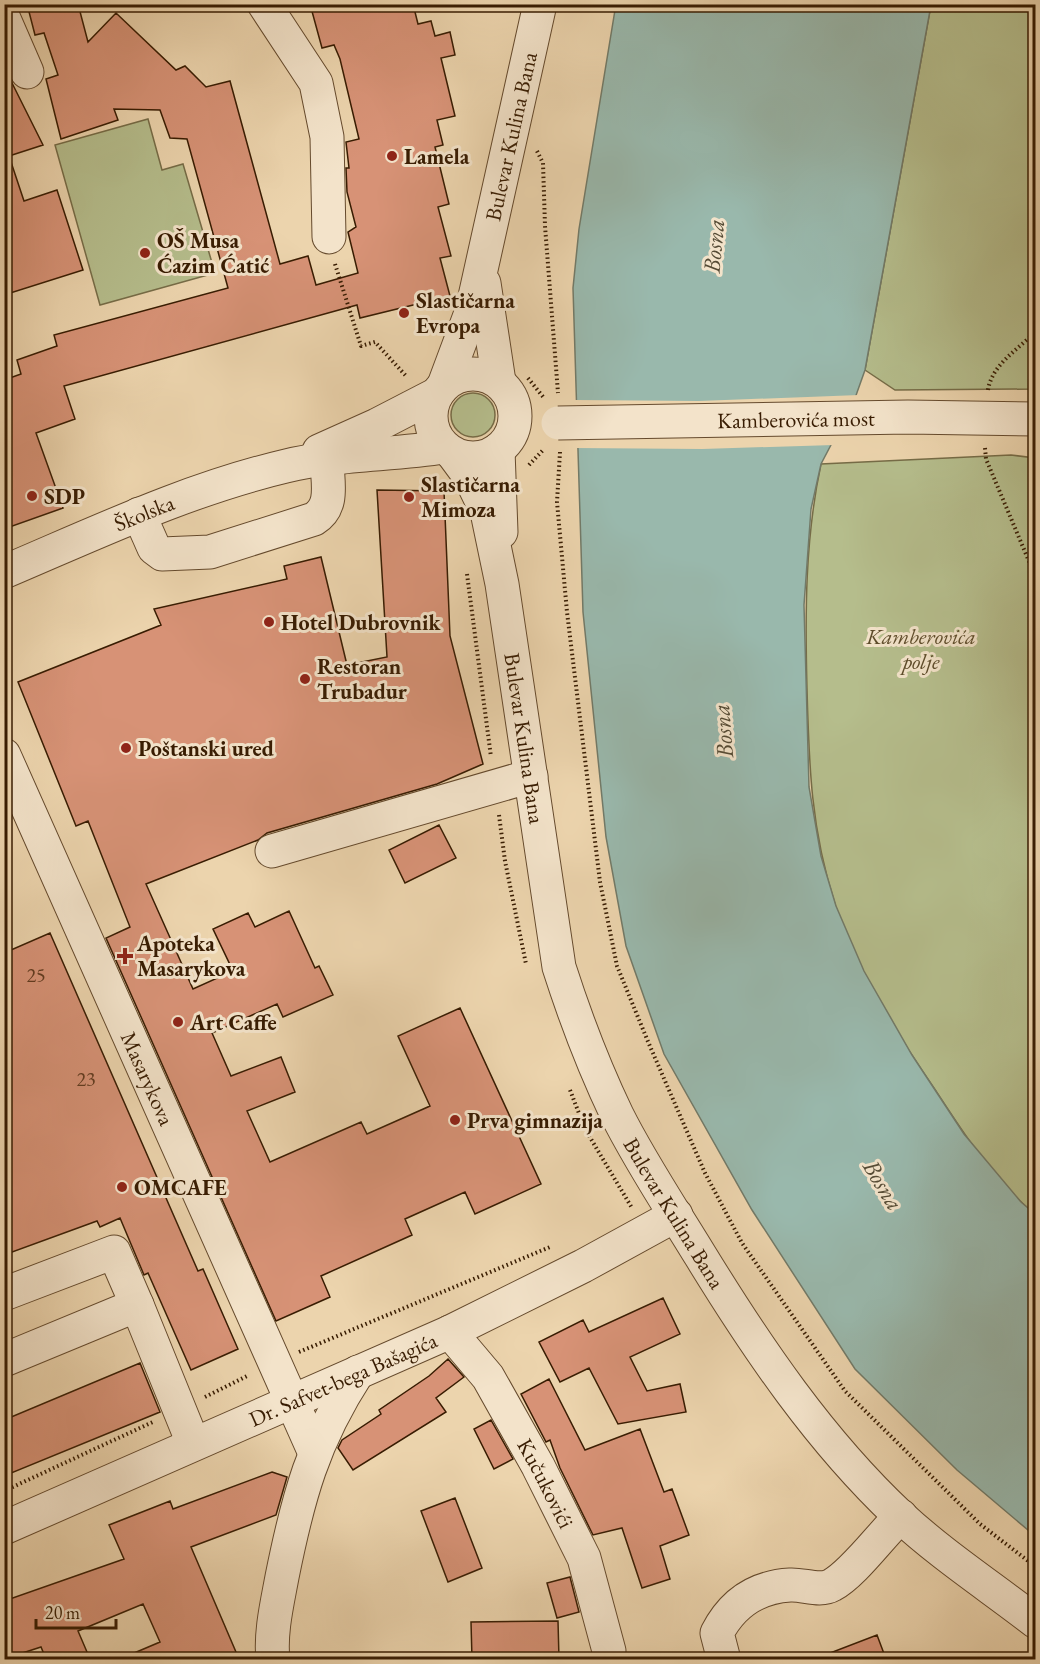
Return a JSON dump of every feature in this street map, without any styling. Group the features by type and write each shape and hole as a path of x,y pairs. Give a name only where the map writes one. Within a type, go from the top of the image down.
{"street":[{"path":"264,4 316,83 327,137 329,237"},
{"name":"Bulevar Kulina Bana","path":"430,386 472,310 540,4"},
{"path":"4,19 27,72"},
{"name":"Bulevar Kulina Bana","path":"482,269 494,367 513,387"},
{"path":"471,374 490,377 513,387 556,423 536,424 476,458 449,450 432,427 430,386 471,374"},
{"name":"Školska","path":"288,466 377,425 430,386"},
{"path":"504,444 515,423 513,387"},
{"name":"Kamberovića most","path":"556,423 908,417 1035,419"},
{"name":"Bulevar Kulina Bana","path":"502,584 504,444"},
{"name":"Bulevar Kulina Bana","path":"449,450 470,477 487,512 502,584 559,967 574,1015 617,1115 676,1215 773,1368 849,1463 901,1516 948,1556 1035,1622"},
{"name":"Školska","path":"4,572 139,514 239,479 288,466 327,459 449,450"},
{"path":"139,514 154,548 162,554 210,552 314,519 325,512 329,501 327,459"},
{"name":"Masarykova","path":"4,755 289,1402 314,1452"},
{"path":"272,851 531,776"},
{"name":"Dr. Safvet-bega Bašagića","path":"4,1528 450,1332 584,1266 676,1215"},
{"path":"4,1294 114,1252 193,1443"},
{"path":"4,1360 136,1305"},
{"name":"Kučukovići","path":"450,1332 488,1377 538,1466 584,1558 609,1651"},
{"path":"269,1658 294,1519 314,1452 334,1411 358,1372"},
{"path":"724,1659 717,1633 733,1608 752,1595 790,1585 830,1586 848,1573 901,1516"}],"path":[{"path":"526,476 527,466 539,453 558,441 543,163 534,145"},
{"path":"329,237 361,346 375,342 430,386"},
{"path":"513,387 556,403 557,502 561,546 600,882 617,966 705,1173 742,1243 845,1391 980,1524 1035,1567"},
{"path":"623,1214 632,1210"},
{"path":"4,1491 272,1363 556,1245"}],"green space":[{"path":"931,5 1035,5 1035,389 895,390 865,370"},
{"path":"148,119 162,170 183,164 215,273 100,305 55,145"},
{"path":"473,393 488,400 495,415 488,430 473,437 458,430 451,415 458,400"},
{"name":"Kamberovića polje","path":"1011,455 1035,458 1035,1214 993,1172 969,1140 892,1024 854,953 835,904 821,850 810,771 808,717 807,576 812,520 821,464"}],"water":[{"name":"Bosna","path":"616,4 931,5 865,370 854,401 821,464 811,509 804,605 809,787 821,856 836,906 864,971 912,1055 964,1134 1021,1202 1035,1214 1035,1536 957,1470 855,1369 752,1210 664,1054 626,946 606,837 583,612 573,288 579,229"}],"pier":[{"path":"859,395 834,445 702,449 575,448 574,400 699,401"}],"building":[{"path":"27,4 78,4 88,42 116,13 176,70 185,66 206,87 230,81 280,264 308,256 316,285 358,273 348,232 356,227 347,192 346,168 349,168 346,142 359,139 340,59 334,45 322,48 310,4 413,4 418,24 431,21 435,36 450,32 455,55 441,58 455,116 437,120 443,145 435,147 449,204 438,207 451,256 440,258 450,296 360,318 357,305 64,386 75,419 36,433 63,508 4,529 4,380 21,374 17,360 57,346 54,335 228,288 187,139 170,138 160,110 114,109 118,120 61,139 46,79 58,75 44,33 35,35"},
{"path":"4,67 43,145 9,156 24,201 57,190 83,270 4,295 4,155 8,155 4,142"},
{"path":"377,490 444,491 450,636 483,764 437,784 267,833 258,840 146,884 193,989 233,971 213,929 248,913 255,927 289,911 315,968 319,966 333,995 283,1017 277,1004 212,1033 231,1076 281,1057 295,1092 247,1111 270,1162 361,1122 367,1134 430,1106 398,1036 460,1008 541,1184 475,1214 465,1192 405,1219 412,1235 321,1276 330,1297 276,1321 106,938 130,927 88,821 76,826 18,682 161,625 154,609 287,579 284,566 321,557 347,665 387,657"},
{"path":"439,825 456,858 405,883 389,850"},
{"path":"50,933 198,1271 203,1269 238,1349 191,1370 148,1273 144,1275 120,1218 100,1227 97,1221 4,1255 4,953"},
{"path":"663,1298 680,1334 630,1357 647,1391 680,1384 686,1412 618,1424 589,1368 560,1382 539,1342 583,1320 589,1332"},
{"path":"448,1359 464,1377 436,1398 446,1412 353,1470 338,1448 342,1440 381,1414 379,1410 429,1376"},
{"path":"140,1363 160,1412 4,1476 4,1420"},
{"path":"549,1379 585,1450 640,1429 664,1492 672,1489 689,1535 660,1546 670,1579 642,1588 622,1528 593,1535 560,1468 550,1440 546,1442 521,1394"},
{"path":"491,1420 513,1459 494,1469 474,1429"},
{"path":"272,1472 287,1477 276,1515 191,1547 239,1659 120,1659 160,1642 143,1604 78,1631 90,1659 46,1659 41,1647 4,1659 4,1601 124,1559 109,1525 170,1501 173,1509"},
{"path":"455,1498 482,1568 448,1582 421,1511"},
{"path":"570,1577 579,1612 557,1618 547,1583"},
{"path":"558,1621 559,1659 472,1659 471,1622"},
{"path":"877,1635 886,1659 817,1659 817,1658"}],"place":[{"name":"Lamela","path":"392,156"},
{"name":"OŠ Musa Ćazim Ćatić","path":"145,253"},
{"name":"Slastičarna Evropa","path":"404,313"},
{"name":"SDP","path":"32,496"},
{"name":"Slastičarna Mimoza","path":"409,497"},
{"name":"Hotel Dubrovnik","path":"269,622"},
{"name":"Restoran Trubadur","path":"305,679"},
{"name":"Poštanski ured","path":"126,748"},
{"name":"Apoteka Masarykova","path":"125,956"},
{"name":"Art Caffe","path":"178,1022"},
{"name":"Prva gimnazija","path":"455,1120"},
{"name":"OMCAFE","path":"122,1187"}]}
